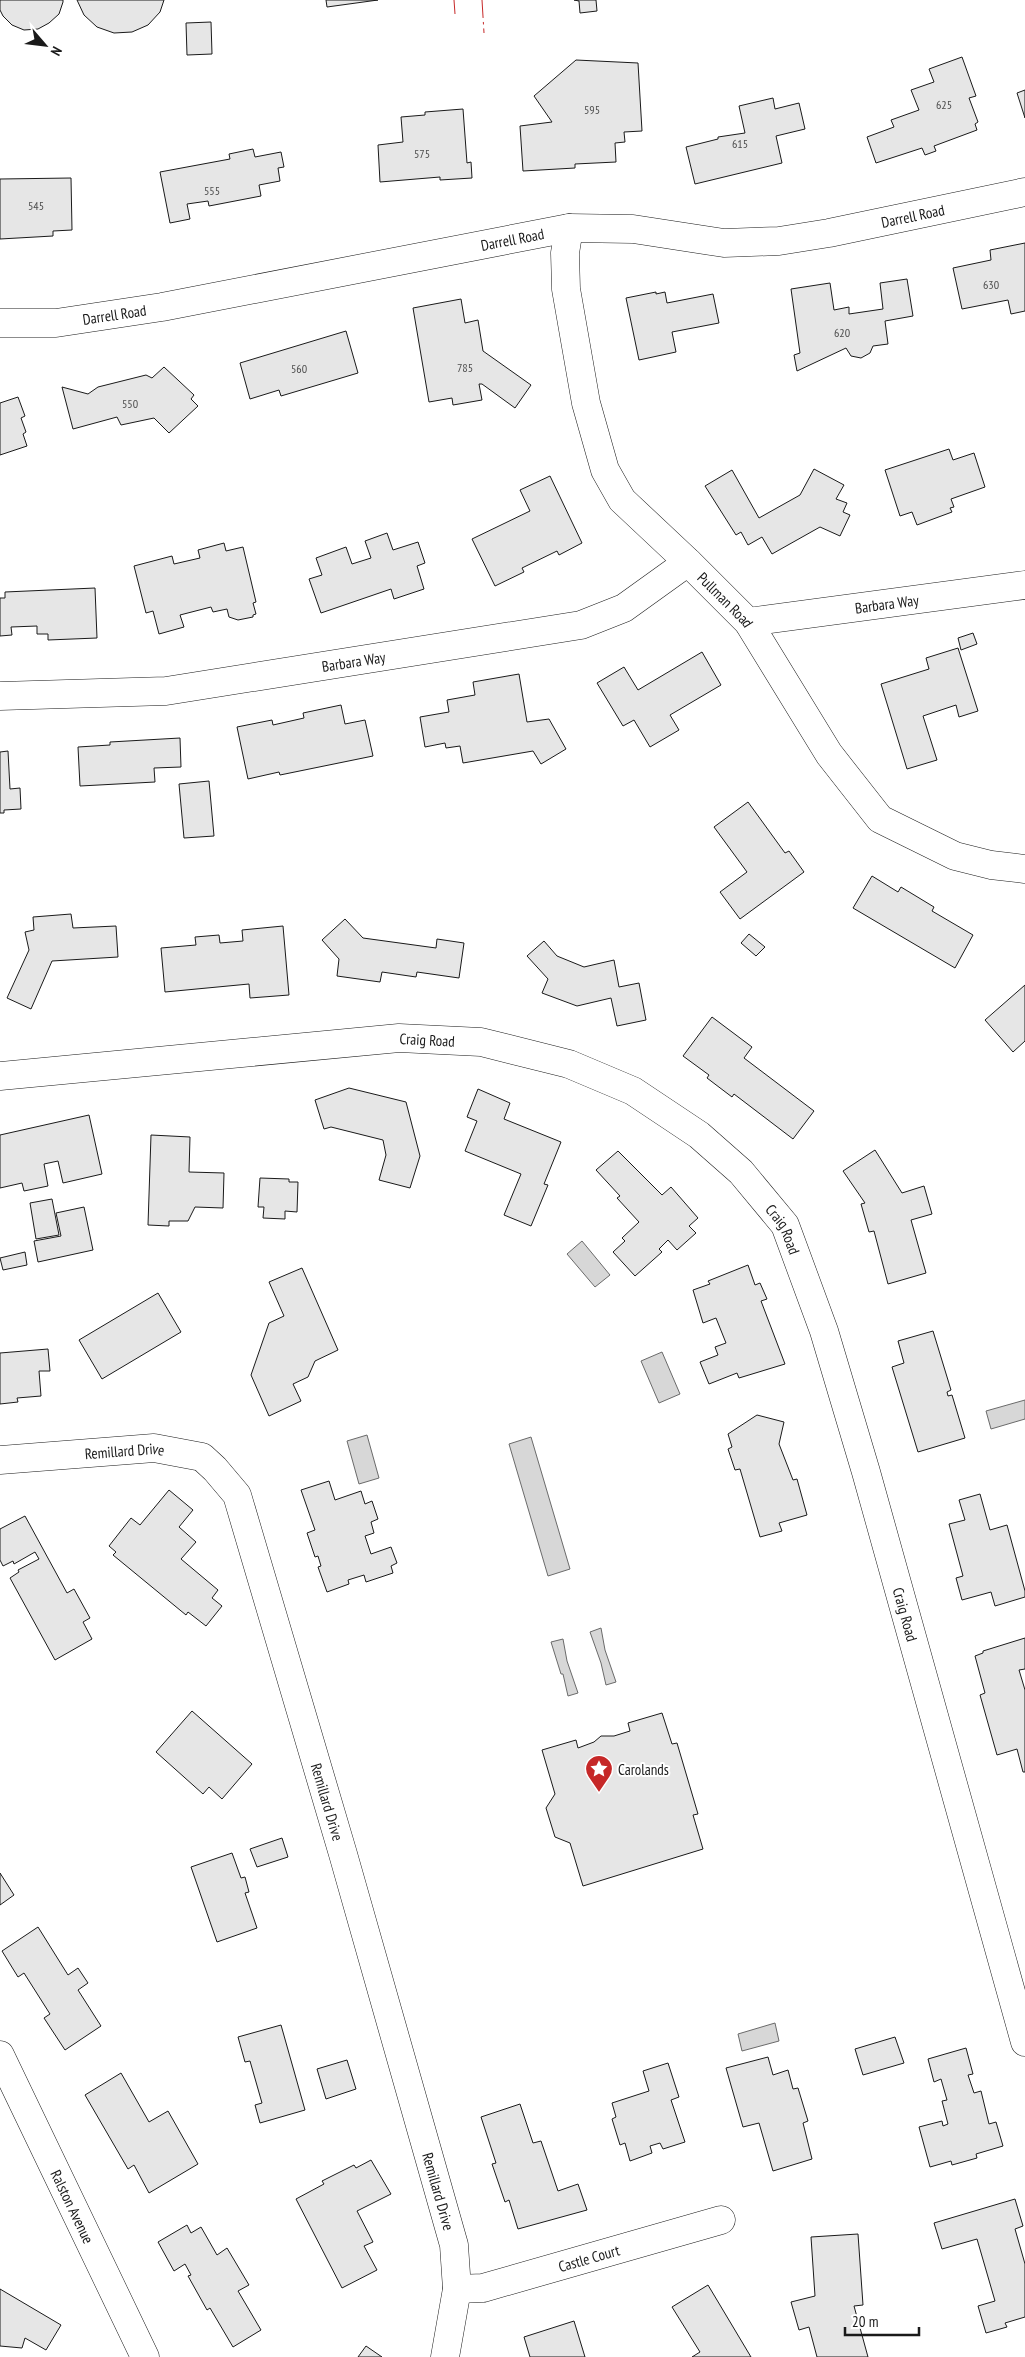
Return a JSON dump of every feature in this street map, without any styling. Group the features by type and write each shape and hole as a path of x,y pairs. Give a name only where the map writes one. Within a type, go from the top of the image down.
{"street":[{"name":"Darrell Road","path":"0,323 56,323 162,307 569,228 633,230 724,243 779,241 829,233 1025,192"},
{"name":"Pullman Road","path":"569,228 565,253 566,289 586,403 605,470 622,500 748,622 829,754 880,819 956,856 991,865 1025,869"},
{"name":"Barbara Way","path":"0,696 166,691 581,625 624,608 688,562"},
{"name":"Barbara Way","path":"748,622 1025,585"},
{"name":"Craig Road","path":"0,1076 399,1038 482,1042 569,1064 633,1091 700,1135 741,1172 785,1225 824,1331 869,1481 1025,2042"},
{"name":"Remillard Drive","path":"0,1460 154,1448 202,1457 216,1469 237,1495 454,2245 457,2289 445,2357"},
{"name":"Ralston Avenue","path":"0,2055 145,2357"},
{"name":"Castle Court","path":"457,2289 483,2288 721,2220"}],"shaded area":[{"path":"582,1241 610,1275 595,1287 567,1254"},
{"path":"662,1352 680,1394 659,1403 641,1361"},
{"path":"1025,1400 1025,1419 991,1429 986,1411"},
{"path":"367,1435 379,1478 359,1484 347,1441"},
{"path":"531,1437 570,1569 548,1576 509,1444"},
{"path":"601,1628 605,1650 616,1682 606,1685 601,1663 590,1632"},
{"path":"563,1639 567,1661 578,1693 568,1696 563,1674 561,1674 551,1642"},
{"path":"775,2023 779,2041 742,2051 738,2034"}],"building":[{"path":"0,0 63,0 63,2 59,14 49,23 38,29 24,30 12,25 3,16 0,10"},
{"path":"77,0 164,0 160,12 148,25 132,32 114,33 97,27 84,15"},
{"path":"326,0 378,0 327,7"},
{"path":"574,0 596,0 597,11 580,13 579,1"},
{"path":"211,22 212,54 187,55 186,23"},
{"path":"962,57 976,96 969,98 978,122 975,124 977,130 934,146 936,151 925,155 922,148 876,163 867,137 894,127 891,120 919,110 911,90 934,82 929,69"},
{"path":"576,60 638,63 642,131 624,132 625,142 615,143 616,162 575,164 575,168 523,171 520,126 552,122 534,96"},
{"path":"1025,90 1025,118 1017,93"},
{"path":"773,98 775,109 799,103 805,129 776,136 782,163 695,184 686,147 718,139 718,137 745,133 739,106"},
{"path":"463,109 467,163 471,162 472,178 440,180 440,177 380,182 378,145 403,142 401,117 425,115 425,112"},
{"path":"253,149 255,157 281,152 284,167 278,168 280,181 259,185 261,196 209,206 208,201 187,204 190,219 170,223 160,172 230,159 229,154"},
{"path":"71,178 72,230 53,231 53,236 0,239 0,179"},
{"path":"1025,243 1025,311 1011,314 1008,300 962,309 953,268 991,260 990,250"},
{"path":"907,279 913,316 885,321 888,344 873,346 870,353 861,358 851,356 846,348 797,371 794,355 800,353 791,289 830,283 834,310 849,307 849,314 883,309 880,283"},
{"path":"656,292 656,294 665,292 667,303 713,294 719,323 672,332 676,352 639,360 626,298"},
{"path":"461,299 465,323 478,320 483,351 531,385 515,408 482,384 479,384 482,400 453,405 452,398 429,402 413,308"},
{"path":"346,331 358,373 281,396 279,390 250,399 240,363"},
{"path":"164,367 194,395 191,399 198,406 169,433 154,418 121,425 117,417 73,429 62,387 88,394 98,387 146,375 152,378"},
{"path":"18,397 25,416 21,418 26,432 23,434 27,446 0,455 0,403"},
{"path":"949,449 953,460 974,453 985,487 951,499 954,507 950,508 952,512 917,525 912,512 900,516 885,470"},
{"path":"814,469 844,485 836,499 847,503 843,512 850,515 840,536 820,527 772,554 762,537 748,545 741,532 736,535 705,486 732,470 759,518 800,495"},
{"path":"550,476 582,543 559,555 557,551 522,568 524,572 495,586 472,539 530,511 520,490"},
{"path":"387,533 393,550 418,542 425,563 417,566 424,589 394,599 391,589 321,613 309,579 322,575 316,558 346,547 352,564 371,558 365,541"},
{"path":"224,543 226,551 243,547 256,602 253,603 256,614 253,617 238,620 229,617 227,609 213,612 211,607 180,615 184,627 159,634 153,611 146,613 134,566 172,556 174,564 200,558 198,550"},
{"path":"95,588 97,638 48,640 48,634 37,634 37,626 11,627 12,635 0,636 0,598 5,598 5,592"},
{"path":"973,633 977,644 961,650 958,638"},
{"path":"958,648 978,711 959,717 956,705 923,716 937,760 907,769 881,684 929,669 926,658"},
{"path":"702,652 721,685 670,715 679,730 650,747 634,720 623,726 597,683 624,667 638,690"},
{"path":"519,674 527,722 549,719 566,749 541,764 533,751 463,763 460,746 446,748 445,743 425,747 420,717 449,712 447,700 475,695 473,682"},
{"path":"341,705 345,724 365,720 373,756 280,775 279,772 248,779 237,727 272,720 273,725 304,718 303,713"},
{"path":"180,738 181,767 154,768 155,782 80,786 78,747 110,745 110,742"},
{"path":"8,751 10,789 20,788 21,809 4,810 4,813 0,813 0,752"},
{"path":"209,781 214,836 184,838 179,784"},
{"path":"748,802 785,853 789,851 804,872 740,919 720,892 747,872 714,827"},
{"path":"872,876 898,892 901,887 934,907 932,911 973,935 955,968 853,908"},
{"path":"71,914 73,928 116,926 118,957 52,961 31,1009 7,998 29,950 25,932 34,930 33,917"},
{"path":"345,919 363,938 436,948 437,939 464,943 459,978 417,972 416,977 382,972 380,982 337,976 339,959 322,940"},
{"path":"283,926 289,995 250,998 249,984 165,992 161,948 196,945 195,937 219,935 220,943 243,941 242,930"},
{"path":"749,934 765,947 756,956 741,943"},
{"path":"544,941 557,956 584,967 614,960 619,987 639,983 646,1020 617,1026 611,998 577,1006 542,993 548,979 527,956"},
{"path":"1025,985 1025,1041 1013,1052 985,1020"},
{"path":"712,1017 752,1047 744,1058 814,1111 793,1139 734,1094 732,1097 707,1078 709,1075 683,1056"},
{"path":"349,1088 406,1102 420,1156 410,1188 379,1180 386,1155 383,1140 331,1127 324,1129 315,1100"},
{"path":"478,1089 510,1103 504,1119 561,1142 544,1184 548,1185 531,1226 504,1215 521,1174 465,1151 477,1121 467,1117"},
{"path":"89,1115 102,1174 63,1183 58,1161 44,1164 48,1186 24,1191 22,1183 0,1188 0,1135"},
{"path":"151,1135 190,1137 189,1172 224,1173 223,1208 195,1207 188,1221 169,1221 169,1226 148,1225"},
{"path":"875,1150 902,1193 924,1186 932,1214 911,1220 926,1273 888,1284 874,1231 869,1232 861,1204 865,1203 843,1171"},
{"path":"618,1151 662,1195 671,1187 698,1218 689,1226 696,1233 677,1250 668,1240 659,1249 662,1252 635,1276 613,1252 625,1241 622,1238 639,1222 617,1198 620,1196 596,1170"},
{"path":"260,1178 289,1179 289,1182 298,1182 297,1212 285,1211 285,1219 263,1218 264,1207 258,1207"},
{"path":"52,1199 59,1235 36,1239 30,1203"},
{"path":"84,1207 93,1250 38,1262 34,1241 61,1236 56,1213"},
{"path":"25,1252 27,1265 3,1270 0,1258"},
{"path":"748,1265 755,1285 760,1283 767,1299 761,1301 785,1364 739,1378 737,1373 709,1384 700,1362 718,1355 715,1347 726,1343 716,1318 703,1323 693,1290 710,1284 708,1281"},
{"path":"302,1268 338,1350 315,1361 308,1377 293,1384 301,1401 269,1416 251,1375 269,1323 284,1316 269,1282"},
{"path":"158,1293 181,1332 102,1379 79,1340"},
{"path":"933,1331 951,1390 947,1392 948,1396 952,1395 965,1438 918,1452 892,1367 904,1363 898,1341"},
{"path":"48,1349 50,1371 39,1371 41,1396 17,1398 18,1402 0,1404 0,1353"},
{"path":"757,1415 784,1422 779,1444 793,1480 797,1479 807,1515 779,1523 782,1531 760,1537 740,1469 735,1470 728,1449 732,1447 728,1434"},
{"path":"329,1481 335,1500 361,1491 365,1504 372,1501 378,1519 371,1522 374,1533 365,1536 371,1554 391,1547 397,1563 391,1566 393,1573 366,1582 364,1575 348,1580 349,1584 327,1592 318,1567 321,1566 318,1556 315,1557 307,1533 315,1530 301,1490"},
{"path":"169,1490 193,1510 179,1527 196,1542 181,1559 218,1590 212,1598 222,1606 206,1626 188,1612 186,1615 113,1555 116,1552 109,1546 131,1518 140,1525"},
{"path":"980,1494 990,1530 1007,1525 1025,1591 1025,1597 995,1606 991,1592 962,1600 956,1578 963,1576 949,1524 965,1520 959,1500"},
{"path":"25,1516 67,1593 74,1589 90,1618 83,1622 92,1639 55,1660 10,1578 19,1572 18,1570 39,1559 35,1552 14,1564 13,1561 3,1566 0,1560 0,1529"},
{"path":"1025,1638 1025,1669 1019,1670 1025,1690 1025,1772 1023,1772 1017,1749 997,1755 980,1695 985,1693 975,1656 983,1653 983,1651"},
{"path":"192,1711 252,1764 222,1799 209,1787 203,1794 156,1752"},
{"path":"662,1713 672,1744 677,1743 698,1814 693,1815 703,1849 583,1886 570,1843 555,1837 546,1808 555,1794 542,1750 576,1740 578,1748 594,1742 601,1736 614,1736 630,1731 628,1723"},
{"path":"282,1838 288,1857 257,1867 250,1849"},
{"path":"232,1853 241,1878 245,1877 249,1892 245,1893 257,1928 217,1942 191,1867"},
{"path":"0,1873 14,1895 0,1905"},
{"path":"38,1927 68,1975 78,1968 88,1983 78,1990 101,2026 65,2050 44,2018 50,2014 24,1973 18,1977 2,1951"},
{"path":"281,2025 305,2110 260,2123 255,2105 262,2103 250,2061 245,2062 238,2037"},
{"path":"895,2037 904,2063 863,2075 855,2049"},
{"path":"966,2048 973,2074 968,2075 974,2093 981,2091 989,2124 996,2122 1003,2146 976,2154 977,2158 952,2165 951,2161 930,2167 919,2127 942,2121 943,2126 948,2124 942,2101 947,2100 941,2079 934,2082 928,2059"},
{"path":"768,2057 773,2075 788,2070 793,2089 798,2088 808,2121 803,2123 812,2159 773,2171 759,2123 743,2127 726,2068"},
{"path":"347,2060 356,2089 326,2099 317,2069"},
{"path":"668,2063 679,2097 671,2100 685,2142 663,2149 660,2143 650,2146 652,2153 630,2161 625,2143 620,2145 612,2119 616,2117 612,2103 649,2091 643,2071"},
{"path":"121,2073 149,2122 168,2111 198,2164 149,2193 134,2165 128,2169 85,2095"},
{"path":"520,2104 533,2143 541,2141 558,2191 578,2184 587,2210 518,2229 509,2200 505,2202 492,2164 496,2163 481,2117"},
{"path":"371,2160 391,2194 357,2211 373,2242 364,2246 377,2270 342,2288 296,2199 324,2184 322,2181 354,2165 356,2168"},
{"path":"1015,2199 1023,2226 1015,2229 1025,2264 1025,2317 1005,2323 1007,2327 986,2333 978,2306 995,2301 977,2239 942,2249 934,2223"},
{"path":"187,2225 191,2233 201,2227 217,2255 227,2248 249,2285 238,2291 261,2330 233,2347 210,2308 207,2310 188,2276 191,2275 185,2264 174,2271 158,2242"},
{"path":"858,2234 863,2305 854,2306 868,2357 817,2357 809,2327 799,2330 791,2302 815,2296 811,2237"},
{"path":"708,2285 751,2357 692,2357 700,2352 672,2307"},
{"path":"0,2289 61,2325 46,2350 25,2338 22,2348 0,2346"},
{"path":"574,2321 585,2357 530,2357 524,2337"},
{"path":"366,2346 382,2357 358,2357"}],"power":[{"path":"454,0 455,14"},
{"path":"482,0 484,33"}],"place":[{"name":"Carolands","path":"599,1793"}]}
